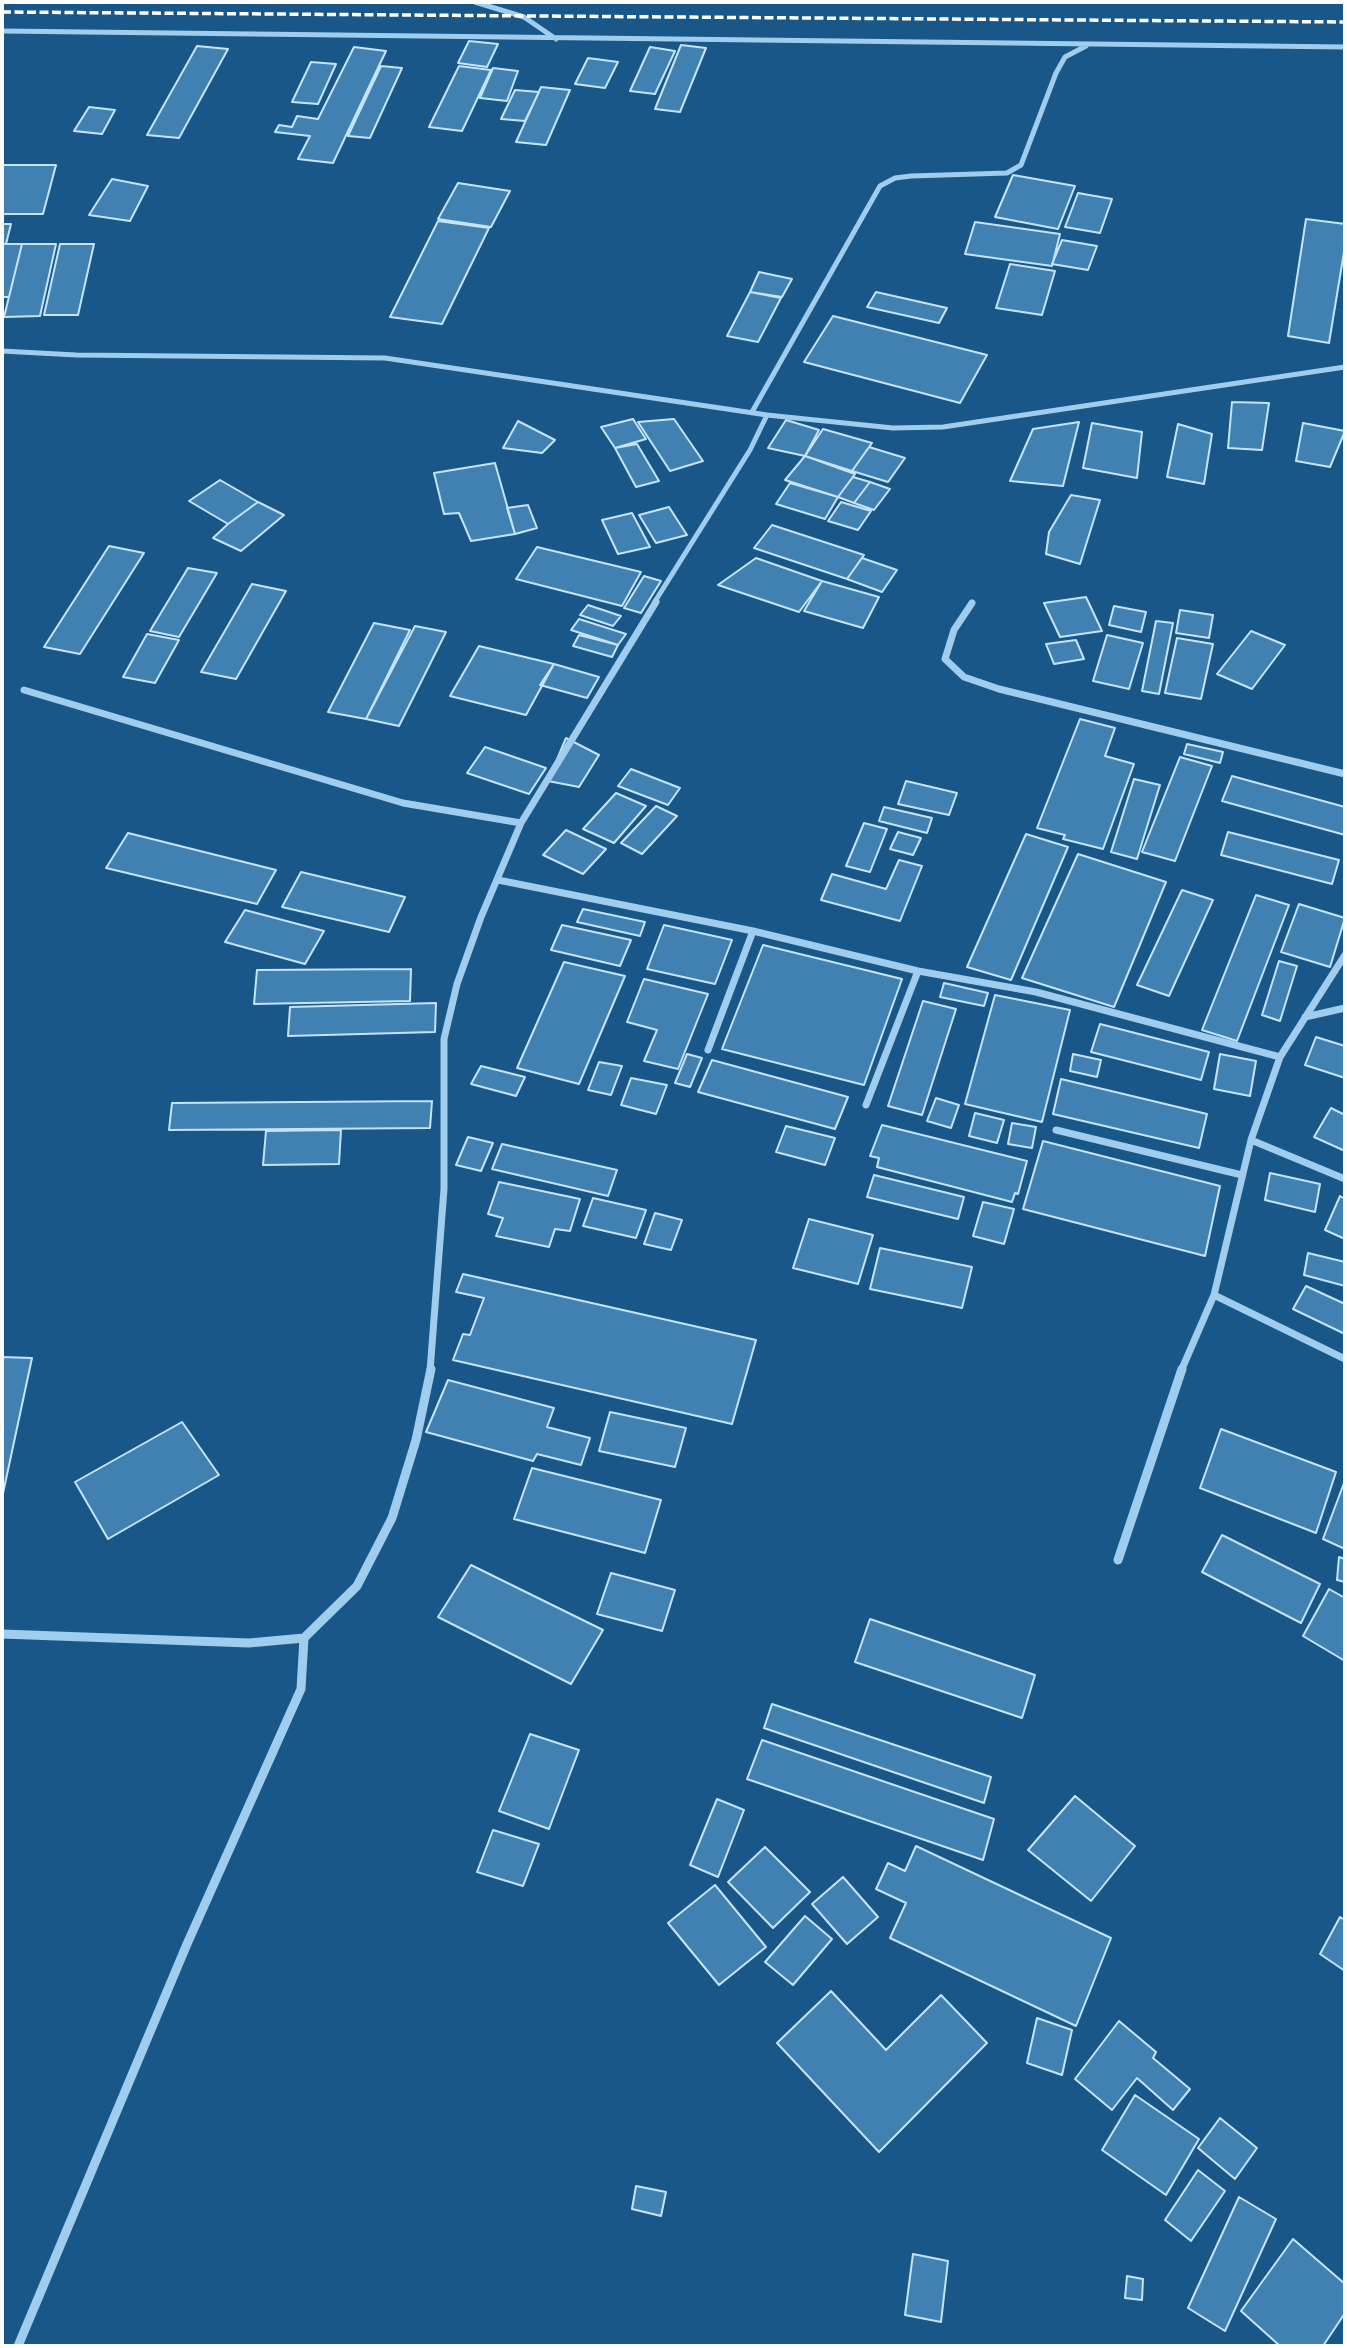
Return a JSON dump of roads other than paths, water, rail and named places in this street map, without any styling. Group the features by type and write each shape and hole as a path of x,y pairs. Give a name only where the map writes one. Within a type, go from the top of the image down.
{"street":[{"path":"475,2 488,4 524,18 557,40"},
{"path":"2,32 1345,47"},
{"path":"752,412 880,186 895,178 911,176 1007,173 1021,165 1056,73 1065,57 1090,44"},
{"path":"2,351 76,355 385,358 767,415 893,428 943,427 1345,367"},
{"path":"2,1634 249,1643 304,1638 358,1586 392,1518 416,1440 430,1376 444,1189 444,1039 457,984 481,917 522,823 562,752 737,471 767,415"},
{"path":"972,603 954,630 945,659 964,677 999,689 1345,774"},
{"path":"24,690 403,803 522,823"},
{"path":"499,880 753,931 918,971 1036,992 1280,1057"},
{"path":"708,1050 753,931"},
{"path":"1118,1560 1178,1378 1214,1295 1251,1140 1280,1057 1345,955"},
{"path":"866,1105 918,971"},
{"path":"1304,1017 1345,1008"},
{"path":"1056,1130 1242,1175"},
{"path":"1251,1140 1345,1179"},
{"path":"1214,1295 1345,1359"},
{"path":"18,2346 187,1944 301,1689 304,1638"}],"railway":[{"path":"2,12 1345,22"}]}
